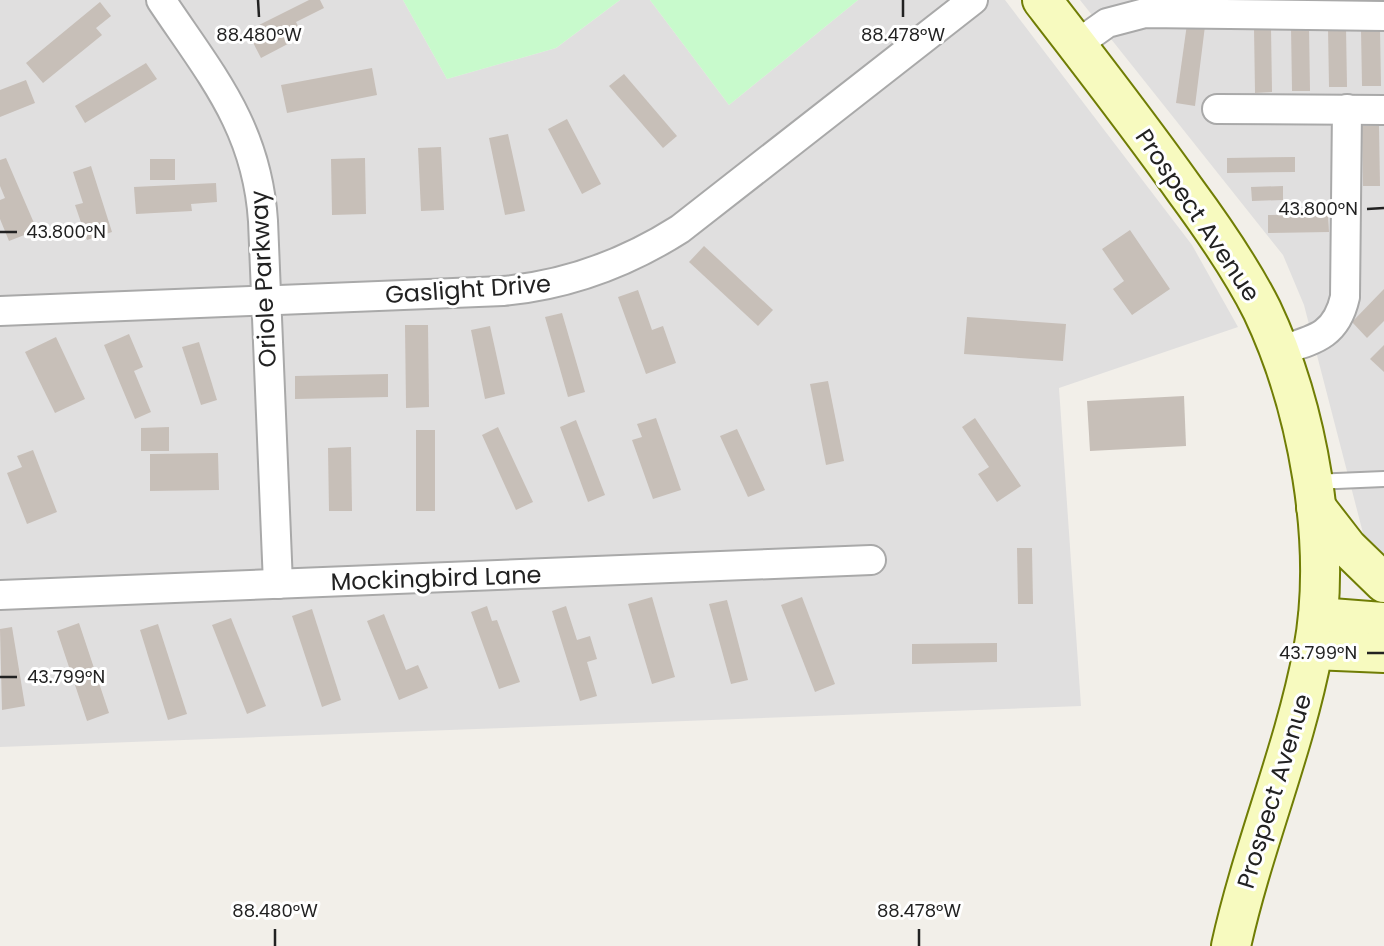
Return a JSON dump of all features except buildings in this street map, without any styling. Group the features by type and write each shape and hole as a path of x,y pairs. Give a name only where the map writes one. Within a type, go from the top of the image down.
{"main road":[{"name":"Prospect Avenue","path":"1042,0 1204,216 1253,294 1278,351 1300,425 1314,495 1320,535 1315,634 1301,707 1240,904 1231,946"},
{"path":"1314,495 1347,547 1384,583"},
{"path":"1315,634 1384,622"},
{"path":"1315,634 1384,653"}],"street":[{"name":"Oriole Parkway","path":"160,0 231,105 251,149 261,197 278,584"},
{"name":"Gaslight Drive","path":"0,311 514,290 561,282 618,263 660,242 699,215 972,0"},
{"path":"1076,45 1114,9 1384,16"},
{"path":"1217,108 1384,110"},
{"path":"1278,351 1317,338 1340,317 1345,297 1347,109"},
{"name":"Mockingbird Lane","path":"0,595 871,560"}],"lane":[{"path":"1314,495 1384,480"}],"shaded area":[{"path":"0,0 403,0 447,79 556,48 620,0 650,0 729,105 858,0 1005,0 1192,245 1238,327 1059,388 1081,706 0,747"},
{"path":"1080,0 1384,0 1384,560 1364,537 1304,305 1283,255"}],"green space":[{"path":"403,0 620,0 556,48 447,79"},
{"path":"650,0 858,0 729,105"}]}
